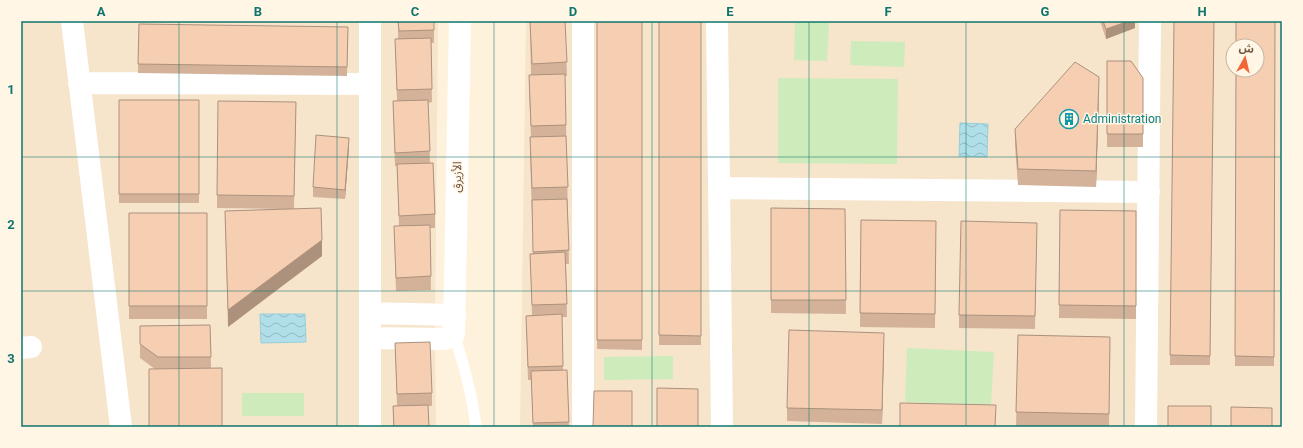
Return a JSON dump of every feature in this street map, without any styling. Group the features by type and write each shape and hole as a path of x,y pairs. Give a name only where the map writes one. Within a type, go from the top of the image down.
{"street":[{"path":"72,21 121,427"},
{"path":"370,21 370,427"},
{"name":"الأزيرق","path":"454,324 460,21"},
{"path":"583,21 583,427"},
{"path":"717,21 722,427"},
{"path":"1146,427 1150,21"},
{"path":"79,82 370,84"},
{"path":"719,188 1149,192"},
{"path":"370,313 454,324 451,337 444,339 370,338"}],"lane":[{"path":"454,324 472,397 476,427"}],"shaded area":[{"path":"21,21 438,21 435,338 436,427 21,427"},
{"path":"526,21 1282,21 1282,427 520,427"}],"green space":[{"path":"795,21 829,21 827,61 794,60"},
{"path":"851,41 905,42 904,67 850,65"},
{"path":"778,78 898,79 897,164 778,163"},
{"path":"907,348 994,352 991,406 905,402"},
{"path":"673,356 673,379 604,380 604,357"},
{"path":"242,393 304,393 304,416 242,416"}],"water":[{"path":"960,123 988,124 987,157 959,156"},
{"path":"260,314 305,314 306,342 261,343"}],"building":[{"path":"398,21 434,21 434,30 399,31"},
{"path":"530,21 565,21 567,62 532,64"},
{"path":"597,21 642,21 642,340 597,340"},
{"path":"659,21 701,21 701,336 659,335"},
{"path":"1103,21 1129,21 1106,29"},
{"path":"1174,21 1214,21 1210,356 1170,355"},
{"path":"1236,21 1275,21 1274,357 1235,356 1236,78 1265,78 1265,38 1236,38"},
{"path":"139,24 348,27 347,67 138,64"},
{"path":"431,38 432,89 397,90 395,39"},
{"path":"1107,61 1131,61 1143,78 1143,134 1107,134"},
{"name":"Administration","path":"1075,62 1099,77 1096,171 1018,169 1015,129"},
{"path":"565,74 566,125 531,126 529,75"},
{"path":"119,100 199,100 199,194 119,194"},
{"path":"428,100 430,151 395,153 393,101"},
{"path":"218,101 296,102 294,196 217,195"},
{"path":"316,135 349,138 345,190 313,187"},
{"path":"566,136 568,187 532,188 530,137"},
{"path":"433,163 435,214 399,216 397,164"},
{"path":"567,199 569,250 533,252 532,200"},
{"path":"321,208 322,240 228,310 225,211"},
{"path":"771,208 845,209 846,300 771,300"},
{"path":"1060,210 1136,211 1136,306 1059,305"},
{"path":"129,213 207,213 207,306 129,306"},
{"path":"861,220 936,221 935,314 860,313"},
{"path":"961,221 1037,223 1035,316 959,315"},
{"path":"430,225 431,276 396,278 394,226"},
{"path":"565,252 567,304 532,305 530,254"},
{"path":"562,314 563,366 528,367 526,316"},
{"path":"210,325 211,357 158,357 140,344 140,326"},
{"path":"789,330 884,333 882,410 787,408"},
{"path":"1018,335 1110,337 1109,414 1016,412"},
{"path":"430,342 432,393 397,394 395,343"},
{"path":"222,368 222,427 149,427 149,369"},
{"path":"567,370 569,422 533,423 531,371"},
{"path":"657,388 698,389 698,427 657,427"},
{"path":"594,391 632,391 632,427 593,427"},
{"path":"900,403 996,405 995,427 900,427"},
{"path":"428,405 429,427 394,427 393,406"},
{"path":"1168,406 1211,406 1211,427 1168,427"},
{"path":"1231,407 1272,408 1272,427 1231,427"}],"place":[{"name":"Administration","path":"1069,119"}]}
